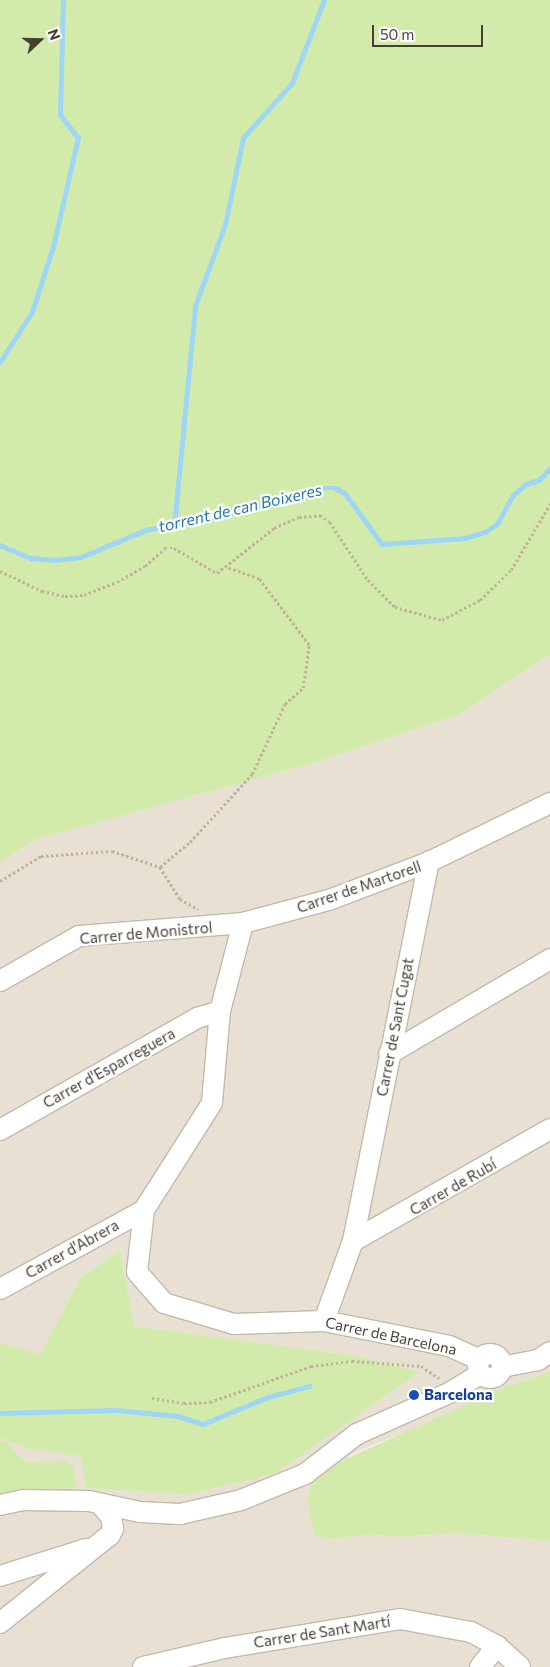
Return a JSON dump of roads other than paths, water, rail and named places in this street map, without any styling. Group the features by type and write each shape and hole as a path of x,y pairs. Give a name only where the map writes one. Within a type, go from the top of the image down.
{"street":[{"path":"429,862 550,803"},
{"name":"Carrer de Martorell","path":"243,923 329,900 429,862"},
{"name":"Carrer de Sant Cugat","path":"324,1321 353,1240 429,862"},
{"path":"144,1210 212,1103 220,1011 243,923"},
{"name":"Carrer de Monistrol","path":"0,981 79,936 243,923"},
{"path":"389,1054 550,959"},
{"name":"Carrer d'Esparreguera","path":"0,1130 197,1018 220,1011"},
{"name":"Carrer de Rubí","path":"353,1240 401,1217 550,1129"},
{"name":"Carrer de Barcelona","path":"144,1210 137,1272 164,1303 234,1324 324,1321 449,1346 481,1367"},
{"name":"Carrer d'Abrera","path":"0,1288 144,1210"},
{"path":"0,1505 24,1500 72,1500 140,1512 180,1514 241,1500 305,1474 357,1434 449,1393 481,1367 487,1354 494,1354 500,1358 502,1367 538,1360 550,1352"},
{"path":"102,1506 111,1517 113,1529"},
{"path":"0,1623 99,1545 113,1529 140,1512"},
{"path":"0,1576 99,1545"},
{"name":"Carrer de Sant Martí","path":"143,1667 225,1648 400,1619 471,1632 497,1646 520,1667"},
{"path":"480,1667 497,1646"}],"waterway":[{"path":"0,362 32,312 53,247 78,138 60,115 63,0"},
{"path":"174,526 195,306 225,225 243,138 292,83 324,0"},
{"name":"torrent de can Boixeres","path":"0,545 31,558 54,560 81,557 146,530 223,515 318,488 335,488 345,493 382,544 465,538 485,532 497,524 513,495 526,484 539,480 550,468"},
{"path":"0,1413 116,1410 178,1416 203,1424 268,1397 310,1386"}],"place":[{"name":"Barcelona","path":"414,1395"}]}
